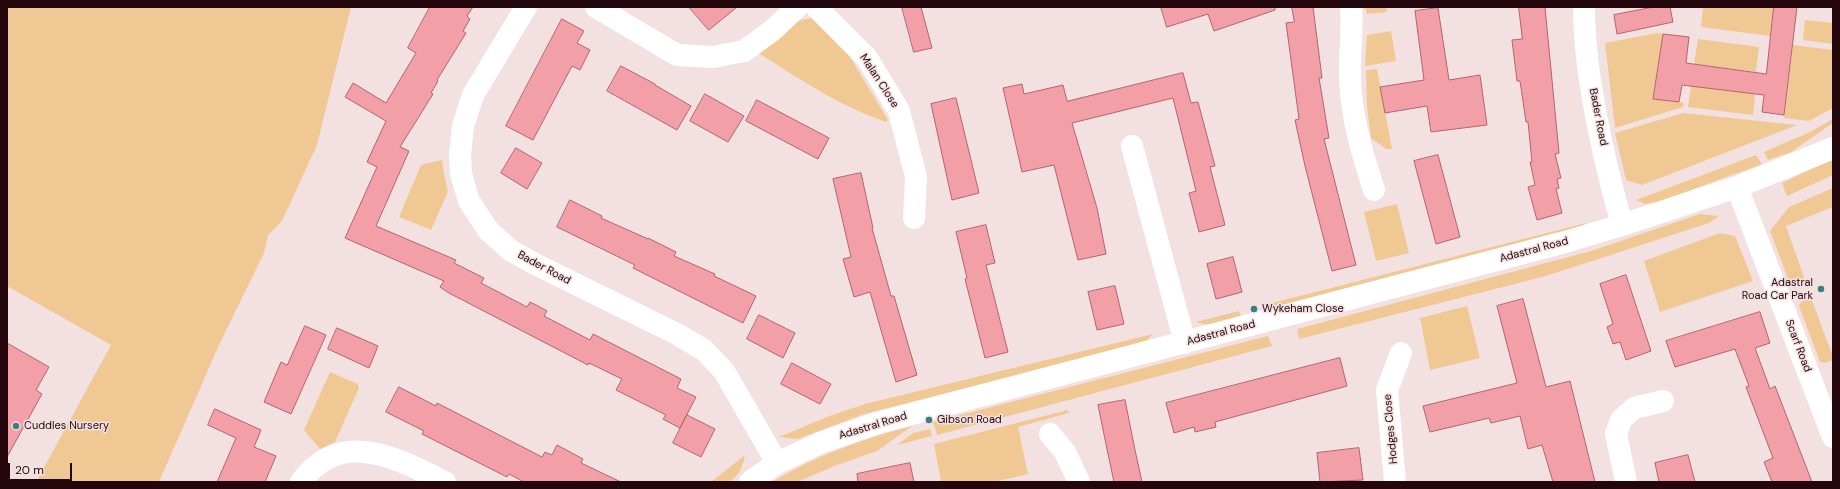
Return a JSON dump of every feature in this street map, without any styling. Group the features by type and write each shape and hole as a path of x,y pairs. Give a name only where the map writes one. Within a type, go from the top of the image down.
{"street":[{"name":"Bader Road","path":"526,7 473,95 463,126 460,155 461,174 469,201 488,230 510,250 534,264 678,334 704,350 724,371 777,462"},
{"path":"596,7 677,55 713,57 744,51 773,30 797,7"},
{"name":"Malan Close","path":"816,7 867,58 899,111 916,177 914,218"},
{"path":"1351,7 1352,27 1350,81 1356,134 1374,190"},
{"name":"Bader Road","path":"1584,7 1587,52 1601,134 1622,225"},
{"path":"1132,146 1185,343"},
{"name":"Adastral Road","path":"750,482 777,462 820,443 877,422 1185,343 1622,225 1737,187 1833,148"},
{"name":"Scarf Road","path":"1737,187 1833,437"},
{"name":"Hodges Close","path":"1395,482 1387,390 1401,354"},
{"path":"1626,482 1616,434 1621,420 1634,408 1663,402"},
{"path":"1050,434 1065,452 1080,482"},
{"path":"301,482 312,469 324,460 343,453 360,451 376,453 401,461 445,482"}],"shaded area":[{"path":"7,7 351,7 317,145 282,221 268,235 264,253 219,345 159,482 36,482 111,345 7,286"},
{"path":"1365,7 1386,7 1387,12 1367,14"},
{"path":"1703,7 1774,7 1770,36 1701,27"},
{"path":"812,18 850,57 888,120 886,122 835,100 757,52 794,22"},
{"path":"1805,20 1833,23 1833,44 1803,40"},
{"path":"1391,31 1396,61 1365,66 1367,35"},
{"path":"1657,33 1663,34 1653,98 1684,103 1683,107 1615,128 1605,43"},
{"path":"1698,39 1759,47 1756,72 1694,64"},
{"path":"1793,45 1833,50 1833,108 1809,121 1784,118"},
{"path":"1377,69 1392,149 1386,149 1371,138 1367,106 1366,70"},
{"path":"1691,86 1755,94 1753,115 1688,107"},
{"path":"1683,113 1797,125 1642,185 1626,180 1615,133"},
{"path":"1833,119 1833,123 1791,152 1768,160 1764,152 1810,132"},
{"path":"1756,155 1762,164 1658,202 1645,204 1636,200"},
{"path":"1833,159 1833,175 1787,196 1782,183"},
{"path":"442,160 448,192 431,230 399,217 421,165"},
{"path":"1833,188 1833,207 1786,226 1805,280 1790,284 1770,231 1789,207"},
{"path":"1397,204 1409,253 1376,261 1364,212"},
{"path":"1700,214 1719,216 1709,223 1546,276 1299,339 1297,329 1591,251"},
{"path":"1586,223 1581,228 1270,309 1268,304"},
{"path":"1720,233 1735,236 1753,281 1660,312 1644,261"},
{"path":"1811,298 1833,357 1833,360 1824,363 1820,362 1799,306 1801,302"},
{"path":"1467,306 1480,358 1430,370 1420,318"},
{"path":"1239,311 1241,317 1224,322 1202,324 1196,322"},
{"path":"1153,334 1144,343 864,414 798,439 779,437 832,415 865,404"},
{"path":"1268,336 1272,346 937,435 933,422"},
{"path":"330,372 358,384 359,388 335,442 320,449 304,430"},
{"path":"1068,410 1069,413 1018,427 1028,474 994,482 941,482 934,444"},
{"path":"912,426 877,451 837,465 797,482 772,482 822,456"},
{"path":"930,429 932,436 897,445 913,433"},
{"path":"745,455 742,467 735,478 727,482 711,482"}],"building":[{"path":"430,7 473,7 467,16 470,19 463,31 466,33 437,80 438,81 431,93 433,94 400,147 409,151 376,226 456,260 454,263 484,278 481,283 527,307 530,302 538,306 547,311 544,316 590,340 593,334 681,379 677,388 696,397 680,428 663,419 666,415 616,390 622,379 589,363 588,365 449,293 440,287 444,281 345,238 377,167 367,162 386,121 345,97 353,83 386,103 416,53 408,48"},
{"path":"689,7 737,7 709,30"},
{"path":"902,7 921,7 932,48 914,52"},
{"path":"1161,7 1275,7 1275,10 1214,31 1208,14 1167,27"},
{"path":"1292,7 1313,7 1322,78 1319,78 1329,138 1324,139 1356,265 1332,271 1305,166 1295,120 1299,119 1286,23 1294,22"},
{"path":"1519,7 1545,7 1559,153 1555,154 1561,178 1557,179 1559,188 1556,189 1562,213 1537,220 1528,187 1535,185 1530,162 1532,162 1528,122 1526,122 1520,81 1517,81 1512,40 1522,39"},
{"path":"1654,7 1670,7 1673,22 1617,34 1614,15"},
{"path":"1774,7 1797,7 1784,115 1762,112 1764,95 1682,85 1679,102 1653,99 1663,34 1689,37 1686,63 1766,74"},
{"path":"1438,8 1449,80 1480,75 1487,125 1431,132 1427,106 1385,113 1380,87 1424,80 1415,11"},
{"path":"562,19 584,31 577,43 590,50 580,70 572,66 533,140 506,126"},
{"path":"621,66 655,84 691,106 677,130 607,91"},
{"path":"1183,73 1191,103 1198,102 1215,166 1210,167 1225,225 1199,232 1189,193 1196,191 1173,98 1072,123 1097,208 1106,254 1078,260 1054,165 1022,172 1003,88 1022,84 1024,94 1063,85 1067,101"},
{"path":"705,94 744,116 728,142 690,121"},
{"path":"956,98 979,193 952,200 931,104"},
{"path":"757,100 829,138 818,159 746,121"},
{"path":"516,148 542,163 527,189 501,173"},
{"path":"1438,155 1460,237 1436,244 1414,161"},
{"path":"861,173 872,228 891,296 894,296 917,375 896,382 870,292 854,297 843,259 851,257 833,179"},
{"path":"570,200 602,216 601,218 676,252 674,256 715,274 714,276 756,296 743,323 633,268 635,265 557,227"},
{"path":"986,225 995,263 986,265 1008,352 985,358 965,279 967,278 956,232"},
{"path":"1233,257 1242,292 1216,299 1207,264"},
{"path":"1626,275 1651,351 1626,360 1620,342 1613,344 1607,327 1613,324 1600,284"},
{"path":"1115,286 1124,324 1097,330 1088,292"},
{"path":"1523,299 1546,387 1570,381 1595,482 1553,482 1542,445 1528,449 1520,416 1491,423 1489,418 1430,432 1423,406 1517,383 1497,306"},
{"path":"1760,312 1770,343 1755,348 1770,389 1775,386 1812,482 1772,482 1764,462 1773,458 1746,387 1749,386 1735,349 1675,367 1666,341"},
{"path":"759,315 795,333 783,358 747,339"},
{"path":"305,326 326,335 291,414 264,402 281,362 287,365"},
{"path":"337,328 378,346 369,368 328,349"},
{"name":"Cuddles Nursery","path":"7,343 49,367 36,390 42,394 7,457"},
{"path":"1340,358 1347,386 1215,422 1216,427 1195,432 1194,427 1174,433 1166,403"},
{"path":"792,363 831,384 820,404 781,384"},
{"path":"399,387 436,406 437,403 542,457 545,452 552,455 557,445 583,459 581,463 621,482 524,482 509,474 507,477 422,434 424,431 386,412"},
{"path":"1125,400 1142,482 1114,482 1107,449 1098,405"},
{"path":"215,409 261,430 254,447 276,456 265,482 217,482 236,438 208,425"},
{"path":"687,415 715,429 701,457 673,443"},
{"path":"1359,448 1363,480 1320,482 1317,453"},
{"path":"1688,455 1695,482 1659,482 1655,463"},
{"path":"910,463 914,482 858,482 857,474"}],"place":[{"name":"Adastral Road Car Park","path":"1821,289"},
{"name":"Wykeham Close","path":"1254,309"},
{"name":"Gibson Road","path":"929,420"},
{"name":"Cuddles Nursery","path":"16,426"}]}
